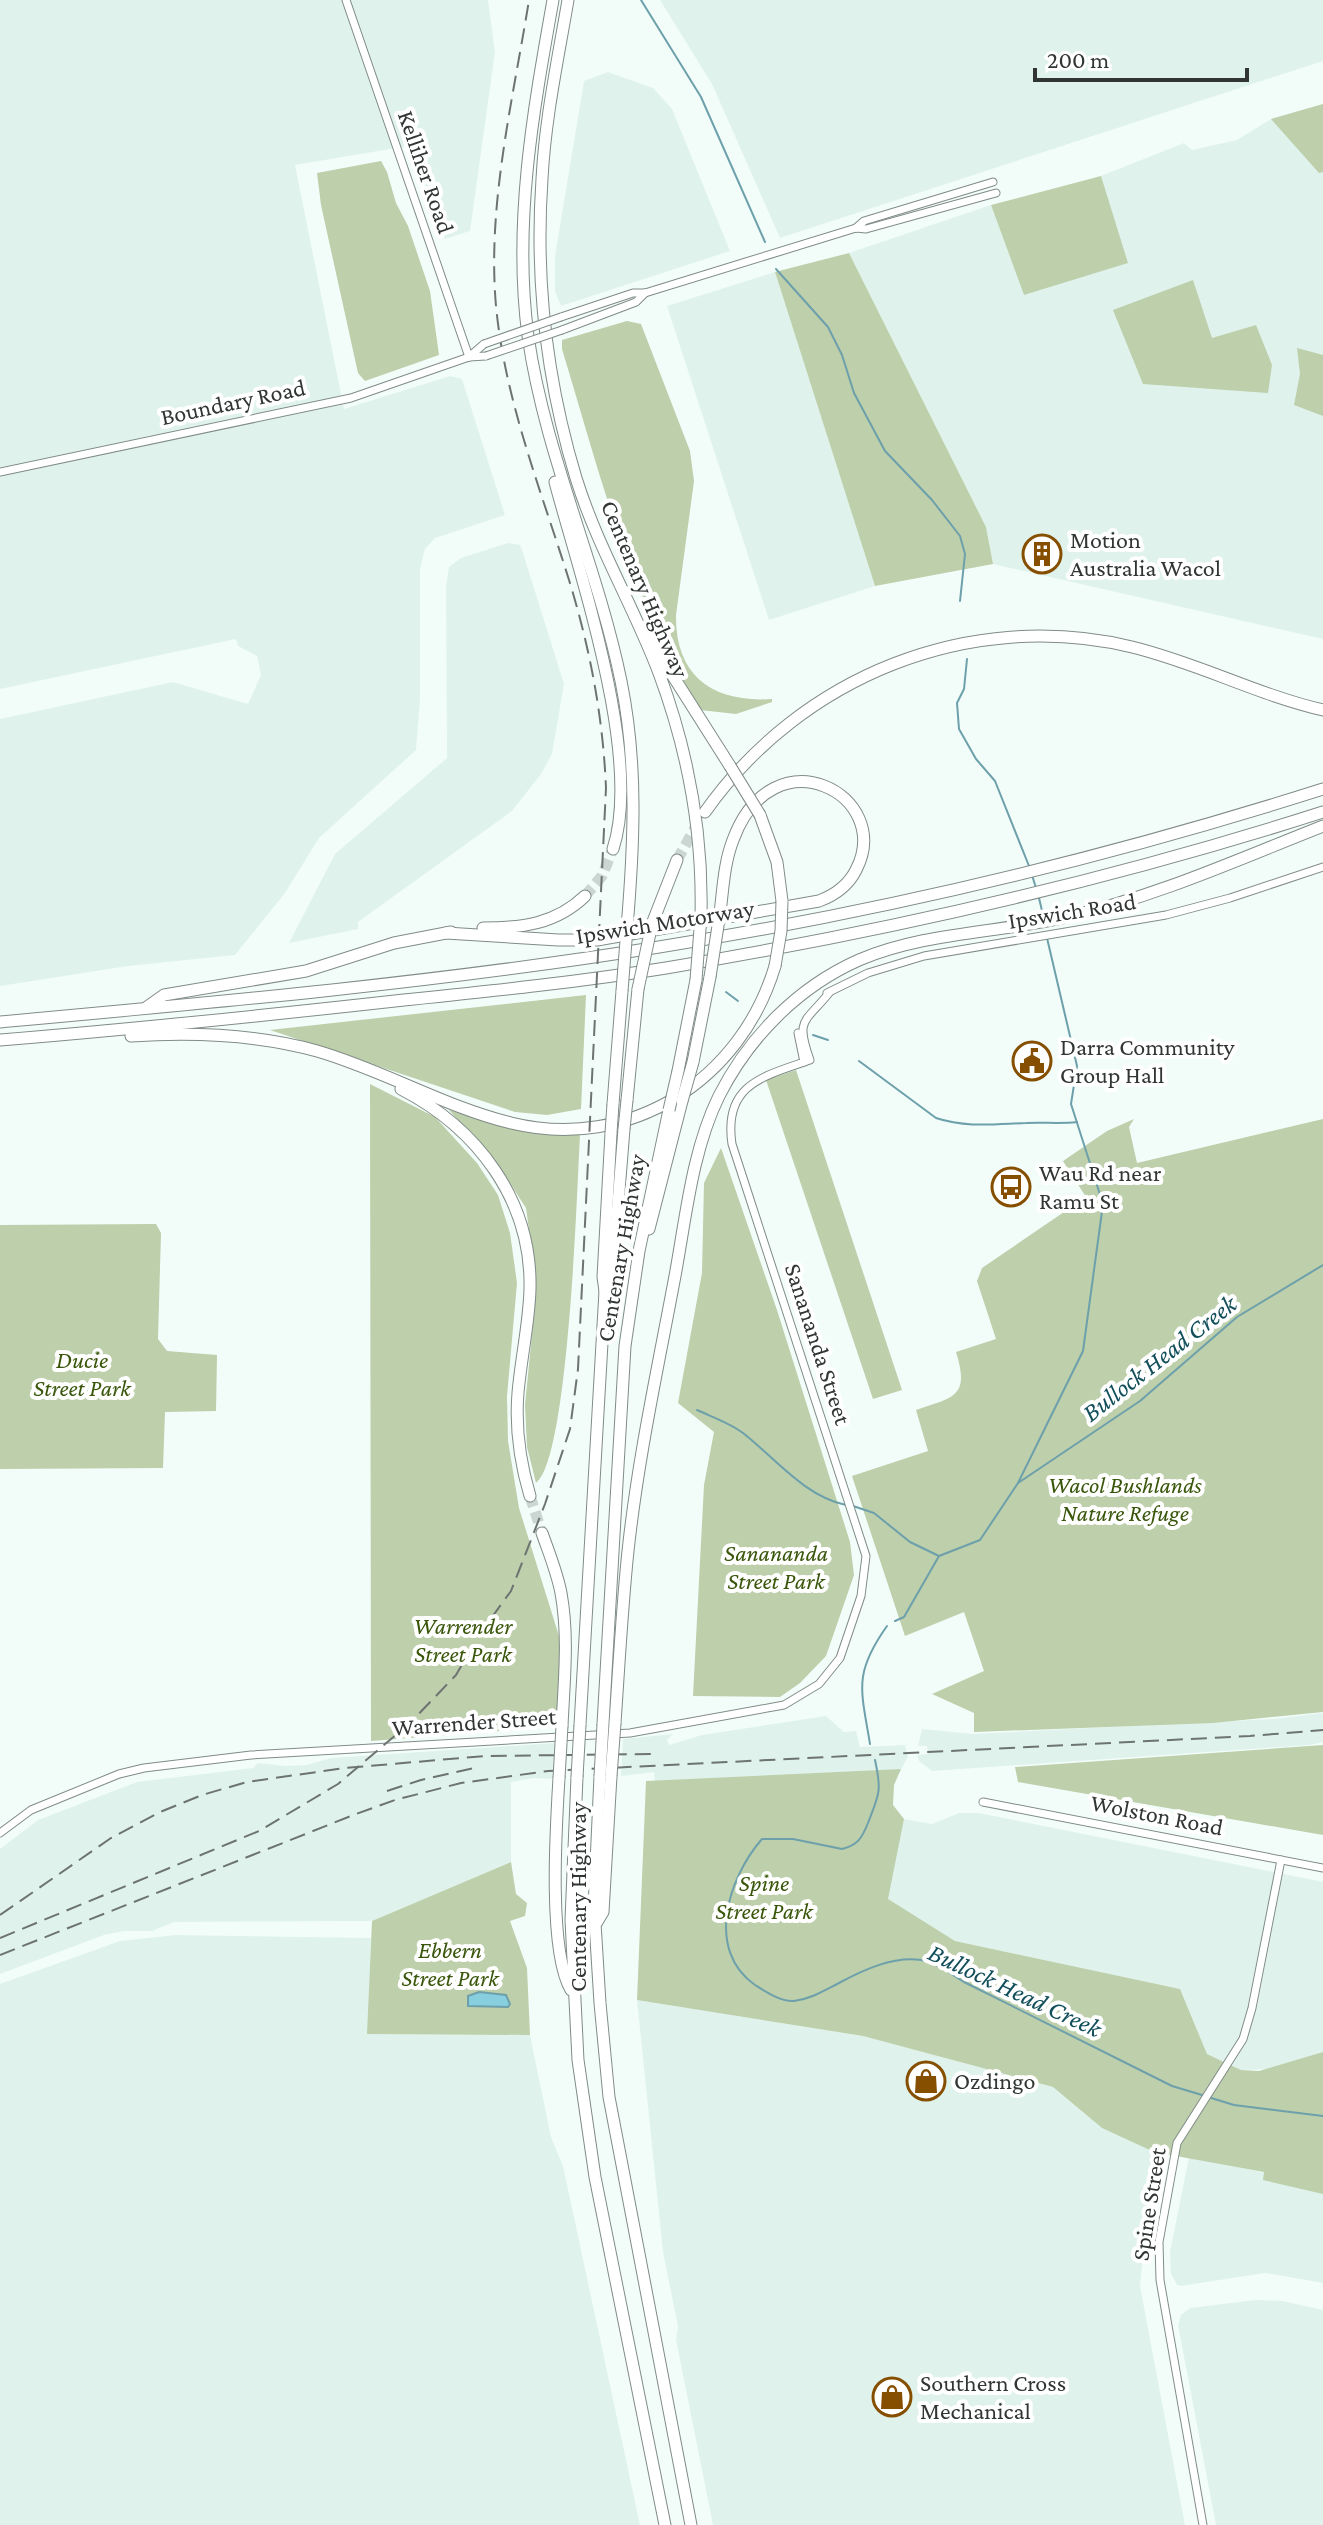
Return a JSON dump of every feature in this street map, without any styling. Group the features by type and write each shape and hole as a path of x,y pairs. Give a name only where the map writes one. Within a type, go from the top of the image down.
{"highway":[{"name":"Centenary Highway","path":"553,0 528,151 522,247 528,333 547,431 614,653 626,705 634,771 635,818 603,1277 605,1291 571,1920 573,1994 587,2132 665,2525"},
{"name":"Centenary Highway","path":"568,0 550,105 542,178 540,237 543,312 554,390 577,480 601,546 668,700 686,767 697,832 701,916 696,980 639,1251 623,1372 609,1723 595,1895 601,2016 614,2134 691,2525"},
{"path":"547,431 545,446 610,694 620,791 620,822 613,849"},
{"path":"87,1033 98,1038 187,1033 261,1039 317,1051 487,1116 524,1126 587,1128 631,1119 678,1096 721,1062 757,1011 775,966 782,901 777,862 760,815 653,641 638,627"},
{"path":"705,812 758,749 792,720 833,692 907,657 985,639 1060,636 1133,647 1273,696 1323,710"},
{"path":"446,933 597,940 765,912 828,898 852,878 862,856 860,824 850,804 828,787 809,781 777,785 758,798 747,811 733,839 720,913 710,977 693,1062 647,1239 639,1251"},
{"name":"Ipswich Motorway","path":"0,1022 438,978 643,950 822,917 1019,874 1183,831 1323,789"},
{"name":"Ipswich Motorway","path":"0,1040 608,977 800,944 1053,888 1323,812"},
{"path":"609,1723 640,1463 696,1164 717,1099 735,1067 761,1033 797,998 856,961 903,945 1064,918 1155,891 1323,826"},
{"path":"605,1291 612,1278 638,989 652,924 677,860"},
{"path":"147,1008 164,995 306,971 400,942 473,928 529,926 567,911 585,896"},
{"path":"385,1076 437,1110 470,1137 506,1187 520,1220 527,1252 530,1290 517,1414 521,1461 530,1496"},
{"path":"542,1533 555,1570 564,1611 566,1652 556,1849 563,1977 573,1994"}],"street":[{"name":"Kelliher Road","path":"346,0 469,357"},
{"name":"Boundary Road","path":"856,228 864,221 993,182"},
{"name":"Boundary Road","path":"469,357 484,344 633,293 645,293 856,228 866,229 996,193"},
{"name":"Boundary Road","path":"0,472 351,398 469,357 486,356 562,330 636,302 645,293"},
{"name":"Ipswich Road","path":"732,1144 729,1125 732,1109 743,1091 753,1081 807,1061 798,1038 801,1018 813,1001 829,993 889,965 1063,931 1166,915 1230,898 1323,867"},
{"name":"Sanananda Street","path":"732,1144 866,1556"},
{"name":"Warrender Street","path":"0,1833 31,1810 119,1774 144,1768 251,1755 630,1733 784,1705 819,1684 840,1658 861,1596 866,1556"},
{"name":"Wolston Road","path":"983,1802 1323,1868"},
{"name":"Spine Street","path":"1203,2525 1158,2266 1160,2234 1177,2143 1243,2039 1249,2021 1281,1860"}],"shaded area":[{"path":"0,0 488,0 495,52 470,231 445,239 408,146 295,165 344,409 450,376 462,379 505,515 435,538 425,549 420,569 420,699 416,750 319,838 285,893 235,955 128,966 0,986 0,719 173,682 248,704 261,675 257,656 238,646 236,639 0,689"},
{"path":"660,0 1323,0 1323,61 780,238 712,84"},
{"path":"608,72 653,88 672,109 730,251 561,306 555,291 555,256 584,81"},
{"path":"1323,104 1323,639 993,564 986,527 849,253 991,205 1024,295 1127,263 1101,176 1184,143 1192,150 1237,140 1271,119"},
{"path":"775,272 875,586 769,620 667,306"},
{"path":"508,543 520,545 564,684 552,754 541,774 512,811 358,922 358,929 289,943 335,854 447,758 446,586 449,567 461,558"},
{"path":"1323,1713 1323,1742 1310,1745 932,1771 919,1761 917,1755 928,1754 927,1746 918,1746 922,1729 973,1734 1274,1719"},
{"path":"826,1716 844,1732 856,1731 860,1747 905,1745 908,1757 901,1769 655,1781 654,1772 621,1776 623,1739 673,1734 667,1740 669,1745 702,1735"},
{"path":"556,1743 554,1779 533,1778 511,1782 511,1862 372,1921 174,1922 152,1931 104,1935 0,1974 0,1849 38,1820 137,1782 253,1768 258,1763 307,1765 331,1758"},
{"path":"959,1813 979,1813 1323,1882 1323,2052 1271,2069 1241,2070 1207,2054 1180,1989 955,1941 887,1899 904,1819 932,1824"},
{"path":"176,1935 371,1938 368,2034 530,2035 551,2137 563,2166 640,2525 0,2525 0,1984 120,1941"},
{"path":"637,2000 863,2036 1053,2087 1102,2128 1154,2152 1140,2286 1185,2525 713,2525 676,2340 678,2326 663,2252"},
{"path":"1189,2157 1323,2185 1323,2283 1265,2273 1177,2285 1171,2274 1170,2252"},
{"path":"1256,2300 1282,2301 1323,2310 1323,2525 1216,2525 1178,2325 1181,2315 1190,2308"}],"green space":[{"path":"1323,104 1323,172 1319,173 1271,119"},
{"path":"381,161 430,291 439,355 365,381 358,373 321,205 317,173"},
{"path":"1101,176 1128,263 1024,295 991,205"},
{"path":"849,253 986,527 993,564 875,586 775,272"},
{"path":"1193,280 1212,338 1256,325 1272,365 1268,393 1143,384 1113,310"},
{"path":"627,321 641,324 690,451 694,481 676,615 682,655 702,682 716,691 751,699 772,699 772,702 736,714 700,710 659,634 617,529 562,349 562,340"},
{"path":"1297,348 1323,355 1323,416 1294,405 1300,374"},
{"path":"586,995 581,1109 547,1115 515,1112 270,1030"},
{"path":"796,1070 902,1390 873,1399 766,1080"},
{"name":"Warrender Street Park","path":"370,1084 435,1117 477,1163 498,1195 510,1233 517,1283 507,1396 508,1441 519,1508 559,1636 559,1715 554,1716 553,1727 371,1741"},
{"path":"449,1110 522,1130 580,1135 564,1376 547,1463 536,1483 527,1447 525,1405 534,1314 533,1258 526,1208 498,1165"},
{"name":"Wacol Bushlands Nature Refuge","path":"1134,1119 1129,1127 1137,1163 1323,1119 1323,1712 1213,1723 974,1732 974,1713 932,1694 984,1671 964,1612 905,1636 852,1476 928,1451 916,1410 956,1393 961,1378 956,1352 996,1339 977,1281 982,1268 1086,1197 1063,1161 1107,1131"},
{"name":"Sanananda Street Park","path":"721,1148 777,1310 850,1542 854,1575 826,1656 800,1683 780,1697 693,1696 704,1485 714,1432 678,1403 702,1273 704,1183"},
{"name":"Ducie Street Park","path":"156,1224 161,1233 158,1339 167,1351 217,1355 216,1411 165,1412 163,1468 0,1469 0,1225"},
{"path":"1323,1745 1323,1835 1018,1782 1015,1767"},
{"name":"Spine Street Park","path":"901,1769 894,1785 893,1805 904,1819 888,1899 955,1941 1180,1989 1207,2054 1241,2070 1259,2071 1323,2052 1323,2194 1263,2180 1264,2172 1154,2152 1102,2128 1053,2087 863,2036 637,2000 646,1781"},
{"name":"Ebbern Street Park","path":"511,1862 516,1894 527,1903 525,1916 510,1921 527,1968 530,2035 367,2034 372,1921"}],"water":[{"path":"479,1992 506,1995 510,2004 508,2007 468,2006 468,1996"}],"waterway":[{"path":"641,0 701,97 765,242"},
{"path":"776,269 828,327 842,355 854,393 885,451 932,500 960,536 965,554 960,601"},
{"path":"967,659 964,689 957,703 959,729 976,759 995,781 1029,866"},
{"path":"1032,875 1036,888"},
{"path":"1039,898 1043,915"},
{"path":"1018,1483 1083,1351 1103,1204 1071,1104 1077,1066 1047,938"},
{"path":"726,992 738,1001"},
{"path":"813,1035 828,1040"},
{"path":"859,1061 936,1118 981,1125 1077,1122"},
{"name":"Bullock Head Creek","path":"895,1621 904,1617 939,1556 980,1540 1018,1483 1140,1401 1237,1317 1323,1265"},
{"path":"697,1410 738,1429 817,1494 846,1505"},
{"path":"853,1506 874,1513 910,1542 939,1556"},
{"name":"Bullock Head Creek","path":"870,1744 862,1682 869,1657 887,1626"},
{"name":"Bullock Head Creek","path":"875,1760 879,1786 877,1799 864,1833 856,1843 842,1849 793,1839 762,1839 750,1855 732,1893 727,1914 726,1934 730,1953 740,1970 755,1985 784,2000 794,2001 812,1996 878,1965 910,1959 927,1961 1172,2086 1202,2095"},
{"name":"Bullock Head Creek","path":"1208,2097 1234,2105 1323,2116"}],"tunnel":[{"path":"677,860 698,823"},
{"path":"585,896 602,876 613,849"},
{"path":"530,1496 542,1533"}],"railway":[{"path":"0,1938 259,1831 338,1784 411,1722 456,1675 481,1632 511,1591 570,1429 578,1369 606,788 599,709 589,657 569,580 516,411 496,306 494,268 498,191 529,0"},
{"path":"0,1955 356,1814 461,1783 548,1771 1323,1730"},
{"path":"0,1915 111,1838 160,1812 247,1782 345,1768 485,1756 655,1754"},
{"path":"387,1791 479,1767"}],"place":[{"name":"Motion Australia Wacol","path":"1042,554"},
{"name":"Darra Community Group Hall","path":"1032,1061"},
{"name":"Wau Rd near Ramu St","path":"1011,1187"},
{"name":"Ozdingo","path":"926,2081"},
{"name":"Southern Cross Mechanical","path":"892,2397"}]}
